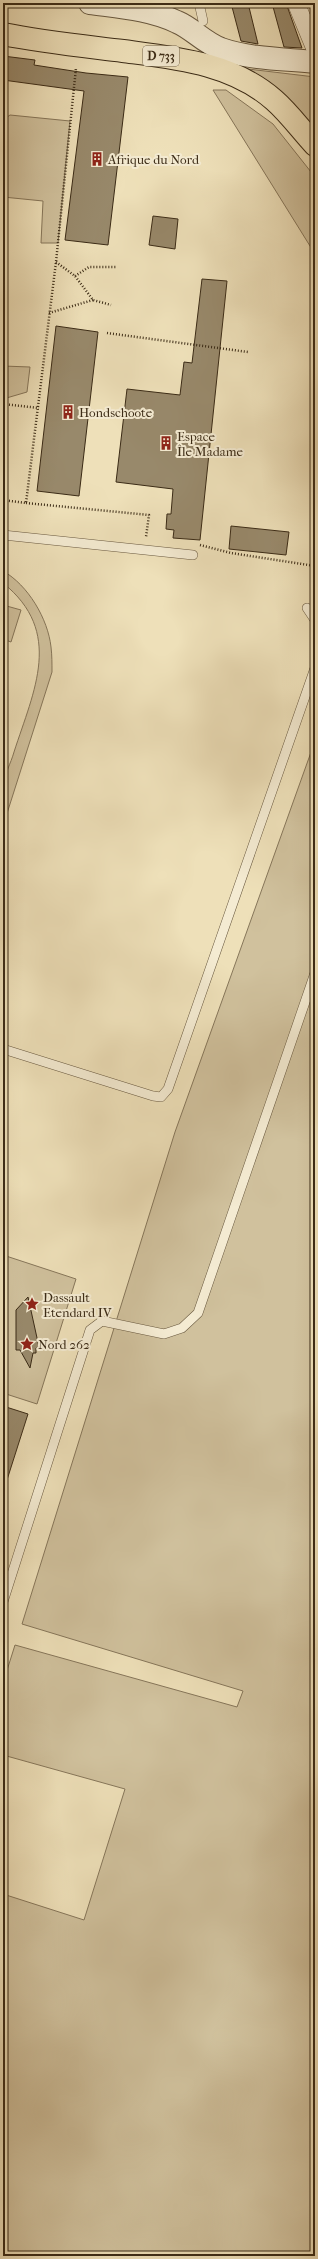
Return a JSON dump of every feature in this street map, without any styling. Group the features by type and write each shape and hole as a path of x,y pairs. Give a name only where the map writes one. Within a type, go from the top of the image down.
{"main road":[{"name":"D 733","path":"3,34 31,40 188,59 218,68 245,80 274,100 315,145"},
{"name":"D 733","path":"299,128 315,152"}],"street":[{"path":"90,3 120,5 155,13 178,22 201,40 222,49 247,55 315,62"},
{"path":"296,3 315,48"}],"lane":[{"path":"199,3 203,21"},
{"path":"3,535 193,555"},
{"path":"307,608 315,620"},
{"path":"3,1049 152,1096 161,1097 168,1089 315,668"},
{"path":"3,1602 90,1330 102,1321 164,1334 182,1328 198,1313 315,973"}],"path":[{"path":"26,503 56,262 76,68"},
{"path":"56,262 75,276 93,300"},
{"path":"75,276 89,267 116,267"},
{"path":"49,313 93,300 111,305"},
{"path":"107,333 248,352"},
{"path":"3,404 38,408"},
{"path":"3,500 149,515 145,537 153,538"},
{"path":"199,545 231,553 315,566"}],"shaded area":[{"path":"248,69 315,77 315,130"},
{"path":"213,90 226,90 273,124 315,177 315,254"},
{"path":"10,115 70,121 58,243 41,243 43,201 3,197 3,120"},
{"path":"3,366 30,367 27,392 3,399"},
{"path":"3,571 21,585 41,614 49,636 52,672 3,826 3,787 35,684 39,663 39,642 33,621 22,602 3,583"},
{"path":"3,605 21,610 11,642 3,639"},
{"path":"315,741 315,2256 3,2256 3,1894 84,1920 125,1789 3,1755 3,1683 15,1645 237,1707 243,1691 22,1624 175,1132"},
{"path":"3,1255 76,1279 37,1404 3,1393"}],"building":[{"path":"231,3 248,3 258,44 241,41"},
{"path":"272,3 286,3 302,48 284,47"},
{"name":"Afrique du Nord","path":"3,56 35,60 34,65 86,73 128,77 108,245 65,240 84,91 3,80"},
{"path":"153,216 178,219 175,249 149,245"},
{"name":"Espace Île Madame","path":"202,279 227,281 200,540 173,538 174,530 166,529 167,514 171,514 173,489 116,482 127,389 180,395 184,362 192,363"},
{"name":"Hondschoote","path":"56,326 98,332 79,496 37,491"},
{"path":"231,526 289,532 286,555 229,549"},
{"path":"28,1297 39,1347 36,1348 36,1353 33,1353 30,1368 20,1350 16,1350 16,1310"},
{"path":"3,1406 28,1414 6,1483 3,1483"}],"place":[{"name":"Afrique du Nord","path":"97,159"},
{"name":"Hondschoote","path":"68,412"},
{"name":"Espace Île Madame","path":"166,443"},
{"name":"Dassault Etendard IV","path":"32,1304"},
{"name":"Nord 262","path":"27,1344"}]}
